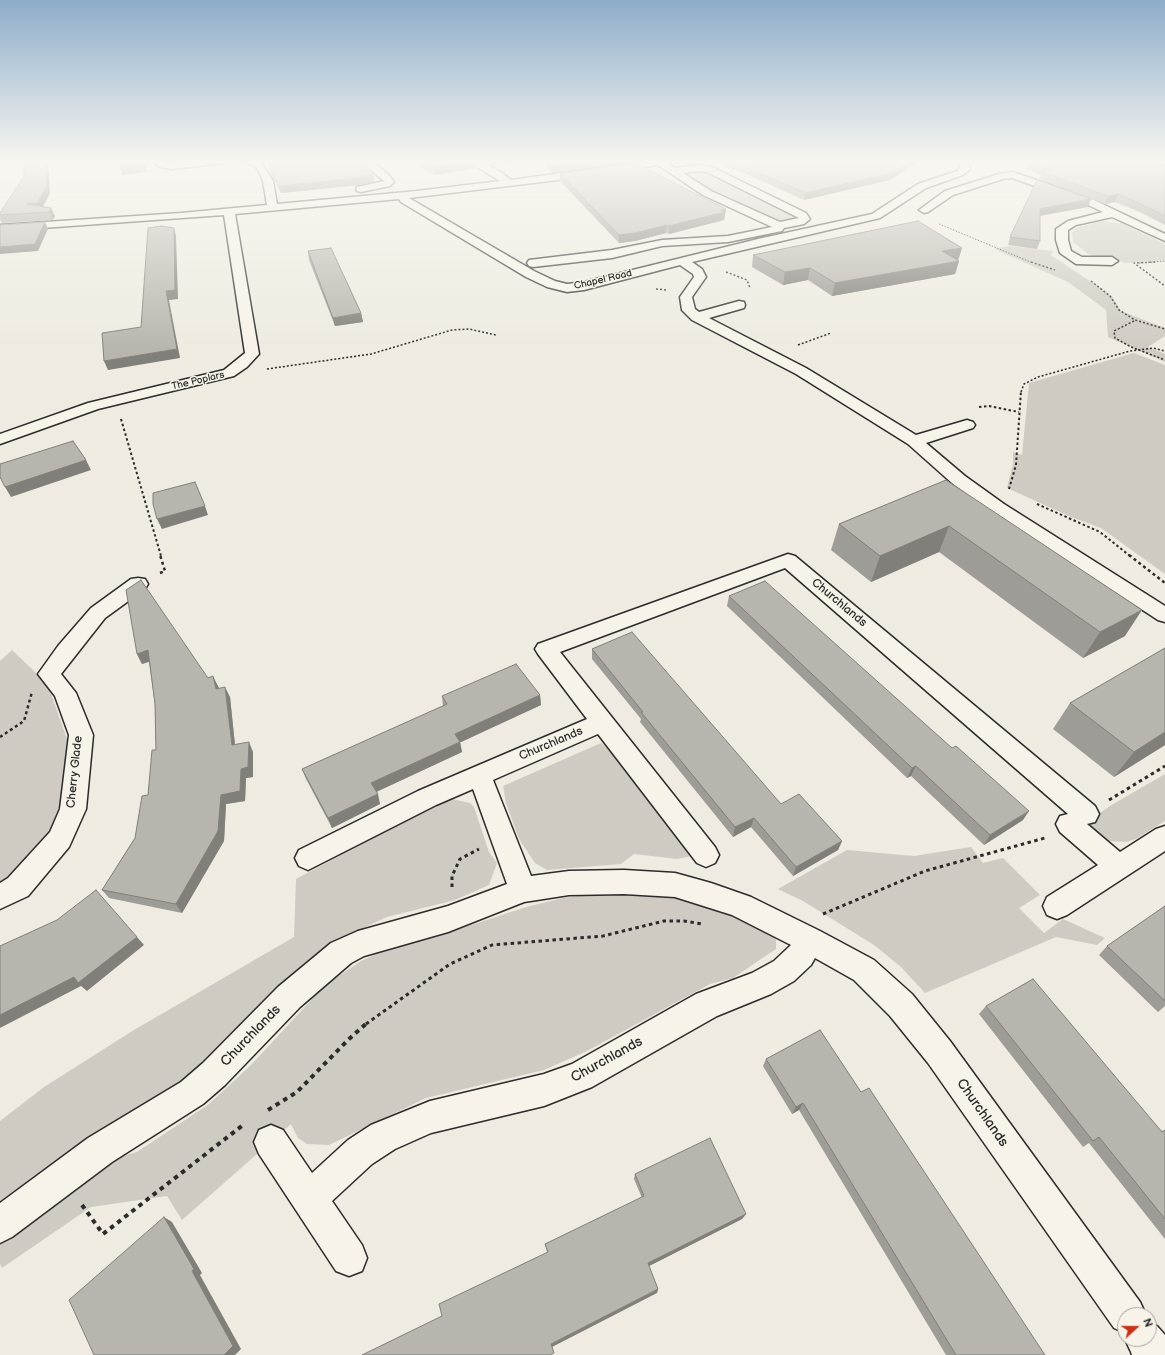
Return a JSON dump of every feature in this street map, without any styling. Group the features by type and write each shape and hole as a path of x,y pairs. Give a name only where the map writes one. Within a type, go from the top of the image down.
{"street":[{"path":"0,228 64,223"},
{"name":"The Poplars","path":"0,439 93,406 229,373 252,354 231,223"},
{"name":"Chapel Road","path":"445,223 550,284 568,288 584,286 687,264 704,256 843,223"},
{"path":"773,223 779,226"},
{"path":"533,263 574,263 662,243 728,239 774,230 778,229 779,226 794,223"},
{"path":"1072,223 1062,229 1062,240 1066,253 1080,261 1112,261"},
{"path":"1136,223 1164,236"},
{"path":"687,264 698,272 700,277 686,297 686,303 689,310 697,317 801,371 919,446 998,508 1165,615"},
{"path":"697,317 739,305"},
{"path":"919,446 966,425"},
{"name":"Churchlands","path":"308,858 427,798 602,722 546,649 788,560 1078,819"},
{"path":"49,674 98,613 138,584"},
{"name":"Cherry Glade","path":"0,897 18,887 60,839 73,809 82,735 65,693 49,674"},
{"path":"602,722 706,855"},
{"path":"478,776 486,791 522,890"},
{"path":"1078,819 1117,866"},
{"path":"1057,906 1165,836"},
{"name":"Churchlands","path":"0,1225 100,1150 192,1093 214,1074 289,997 341,953 376,937 453,917 522,890 569,883 624,882 675,885 712,895 741,906 814,928 864,970 901,1005 939,1052 1121,1307"},
{"name":"Churchlands","path":"309,1199 360,1152 383,1137 430,1118 544,1090 581,1076 612,1057 707,1005 761,984 784,971 801,955 814,928"},
{"path":"261,1125 349,1258"}],"path":[{"path":"939,223 1046,268 1055,270"},
{"path":"1165,261 1134,263 1165,286"},
{"path":"687,264 712,265 747,280 752,294"},
{"path":"1086,277 1110,296 1119,310 1135,320 1146,322 1165,329"},
{"path":"1135,320 1114,331 1116,338 1139,350 1165,360"},
{"path":"234,370 278,369 371,354 396,348 452,330 468,329 496,335"},
{"path":"793,346 832,333"},
{"path":"1009,492 1016,465 1020,396 1024,384 1038,377 1139,350 1153,348 1165,351"},
{"path":"976,407 989,406 1019,412"},
{"path":"120,418 165,571 138,584"},
{"path":"0,737 24,721 31,693 38,681 49,674"},
{"path":"814,928 924,871 1046,838 1165,766"},
{"path":"451,891 452,876 460,859 474,851"},
{"path":"62,1178 103,1234 230,1134 261,1125 297,1092 349,1039 375,1017 450,964 492,945 526,941 602,936 664,921 684,921 707,926"}],"shaded area":[{"path":"1094,223 1123,224 1165,244 1165,260 1124,263 1116,258 1099,259 1087,253 1073,242 1072,233 1076,228"},
{"path":"1010,246 1053,251 1051,255 1112,296 1121,311 1165,328 1165,336 1148,347 1165,354 1165,362 1108,337 1106,310 1068,282 994,249"},
{"path":"1134,353 1165,365 1165,574 1101,528 1071,517 1007,488 1013,464 1013,452 1022,455 1029,383"},
{"path":"12,650 49,688 68,742 70,770 62,811 47,847 0,888 0,661"},
{"path":"601,743 610,749 692,856 677,859 634,854 621,864 547,870 535,863 519,839 506,803 503,786"},
{"path":"1165,774 1165,821 1136,839 1126,842 1108,841 1099,837 1084,824 1110,806"},
{"path":"452,799 470,803 474,807 489,852 497,863 489,885 455,900 387,917 337,940 311,958 270,997 196,1074 106,1135 21,1187 0,1207 0,1121 44,1087 134,1030 294,937 296,879 437,804"},
{"path":"971,847 983,863 1003,858 1040,895 1019,908 1044,933 1063,919 1105,938 1097,945 1056,937 925,993 901,967 874,945 803,901 778,889 847,850 914,856"},
{"path":"604,892 643,892 705,903 769,931 776,940 776,949 733,978 710,984 587,1051 544,1070 426,1098 329,1145 307,1144 298,1138 291,1124 182,1220 167,1196 91,1207 2,1268 0,1264 0,1239 112,1159 137,1152 209,1104 252,1064 324,986 361,961 387,949 423,938 447,933 526,907 563,898"}],"building":[{"path":"44,223 35,244 0,247 0,225"},
{"path":"608,223 680,223 635,233 619,235"},
{"path":"907,223 922,223 962,248 942,251 959,261 835,283 810,268 785,272 753,255"},
{"path":"1017,223 1040,223 1040,241 1010,237"},
{"path":"161,226 174,228 175,290 166,291 177,349 104,361 102,333 141,327 148,228"},
{"path":"331,248 361,313 333,318 308,251"},
{"path":"73,441 86,460 5,487 0,477 0,464"},
{"path":"946,480 1142,610 1100,632 949,526 880,556 839,524"},
{"path":"195,482 205,506 157,519 153,504 153,493"},
{"path":"141,580 208,678 213,676 216,689 225,687 232,745 249,742 248,767 241,769 240,791 221,795 218,831 176,904 102,890 135,838 142,796 148,795 152,750 156,750 155,704 148,650 137,654 126,590"},
{"path":"765,581 952,748 956,746 1029,811 990,835 916,766 912,768 729,596"},
{"path":"632,632 781,804 799,794 842,841 796,867 754,818 735,827 641,712 643,712 592,649"},
{"path":"1165,648 1165,732 1134,752 1070,703"},
{"path":"516,664 540,695 455,734 460,742 371,783 378,794 328,818 302,769 447,704 442,696"},
{"path":"96,890 137,937 78,983 74,977 0,1015 0,946 57,920"},
{"path":"1165,906 1165,1001 1107,946"},
{"path":"1033,979 1162,1132 1165,1130 1165,1219 1099,1137 1093,1141 986,1006"},
{"path":"820,1030 861,1092 869,1088 1045,1355 956,1355 803,1103 796,1107 766,1059"},
{"path":"710,1138 746,1214 648,1263 658,1289 551,1344 554,1353 550,1355 362,1355 442,1316 439,1304 548,1252 545,1244 644,1196 635,1174"},
{"path":"164,1217 194,1269 192,1271 233,1346 224,1355 94,1355 69,1300"}]}
